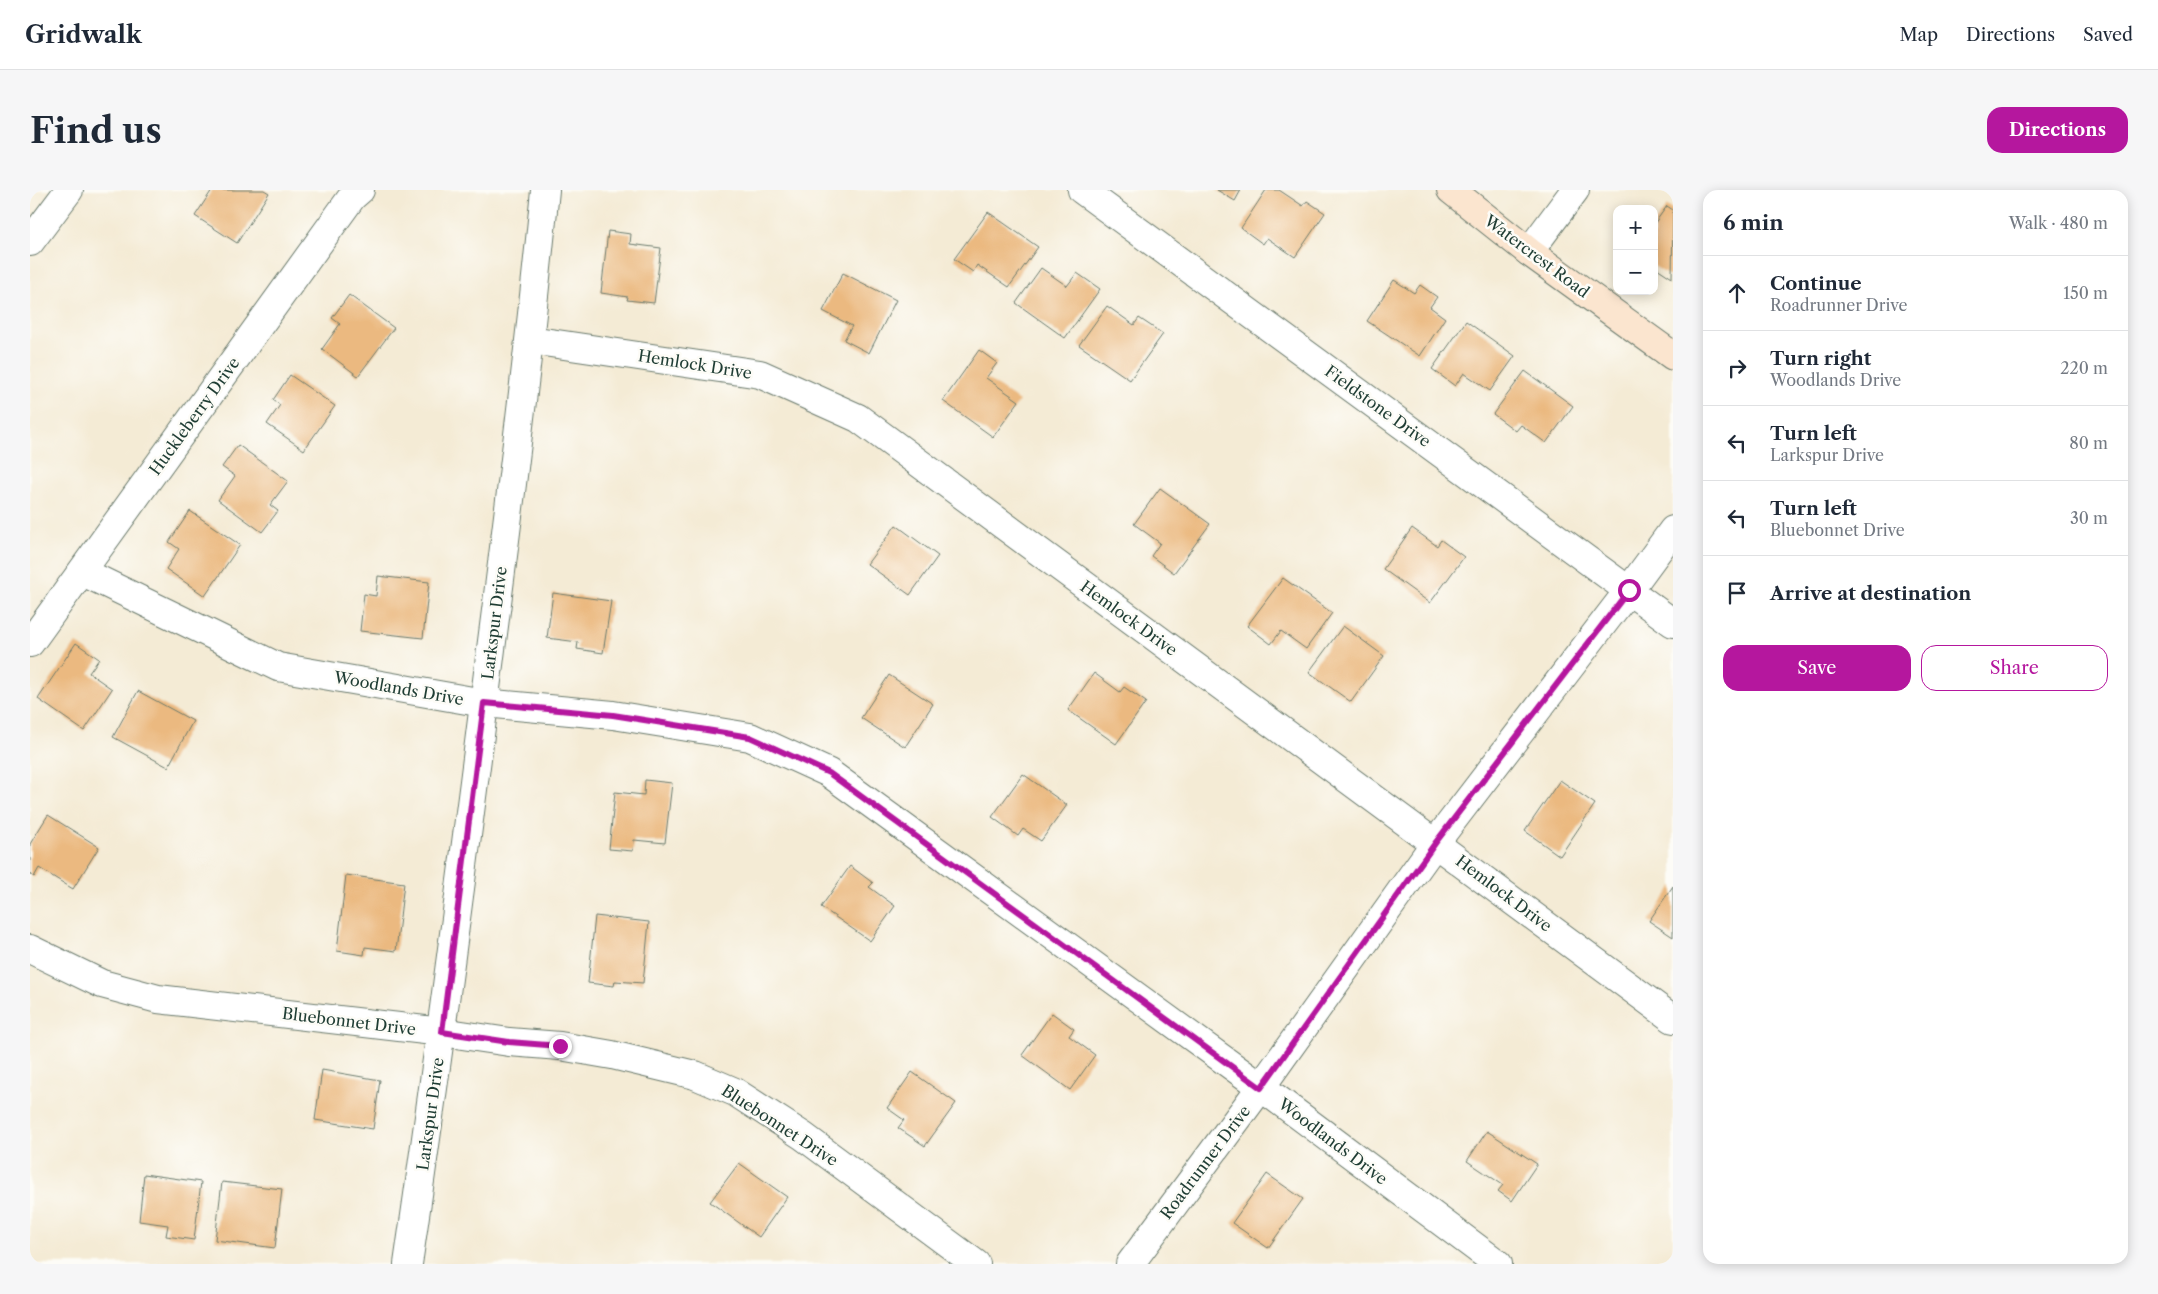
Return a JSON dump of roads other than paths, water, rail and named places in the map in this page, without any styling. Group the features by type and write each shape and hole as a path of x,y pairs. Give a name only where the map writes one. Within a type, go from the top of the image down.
{"street":[{"path":"30,242 69,190"},
{"name":"Huckleberry Drive","path":"30,643 352,197 360,190"},
{"name":"Larkspur Drive","path":"408,1264 442,1032 484,703 530,340 545,190"},
{"name":"Fieldstone Drive","path":"1082,190 1673,623"},
{"name":"Watercrest Road","path":"1452,190 1529,252 1673,356"},
{"path":"1529,252 1575,190"},
{"name":"Hemlock Drive","path":"530,340 760,374 858,418 1436,842 1673,1019"},
{"name":"Roadrunner Drive","path":"1130,1264 1261,1088 1436,842 1673,530"},
{"name":"Woodlands Drive","path":"83,572 278,667 484,703 613,715 750,737 829,773 1261,1088 1498,1264"},
{"name":"Bluebonnet Drive","path":"30,949 102,984 158,999 442,1032 509,1042 560,1046 612,1055 695,1074 735,1092 804,1136 976,1264"}]}
